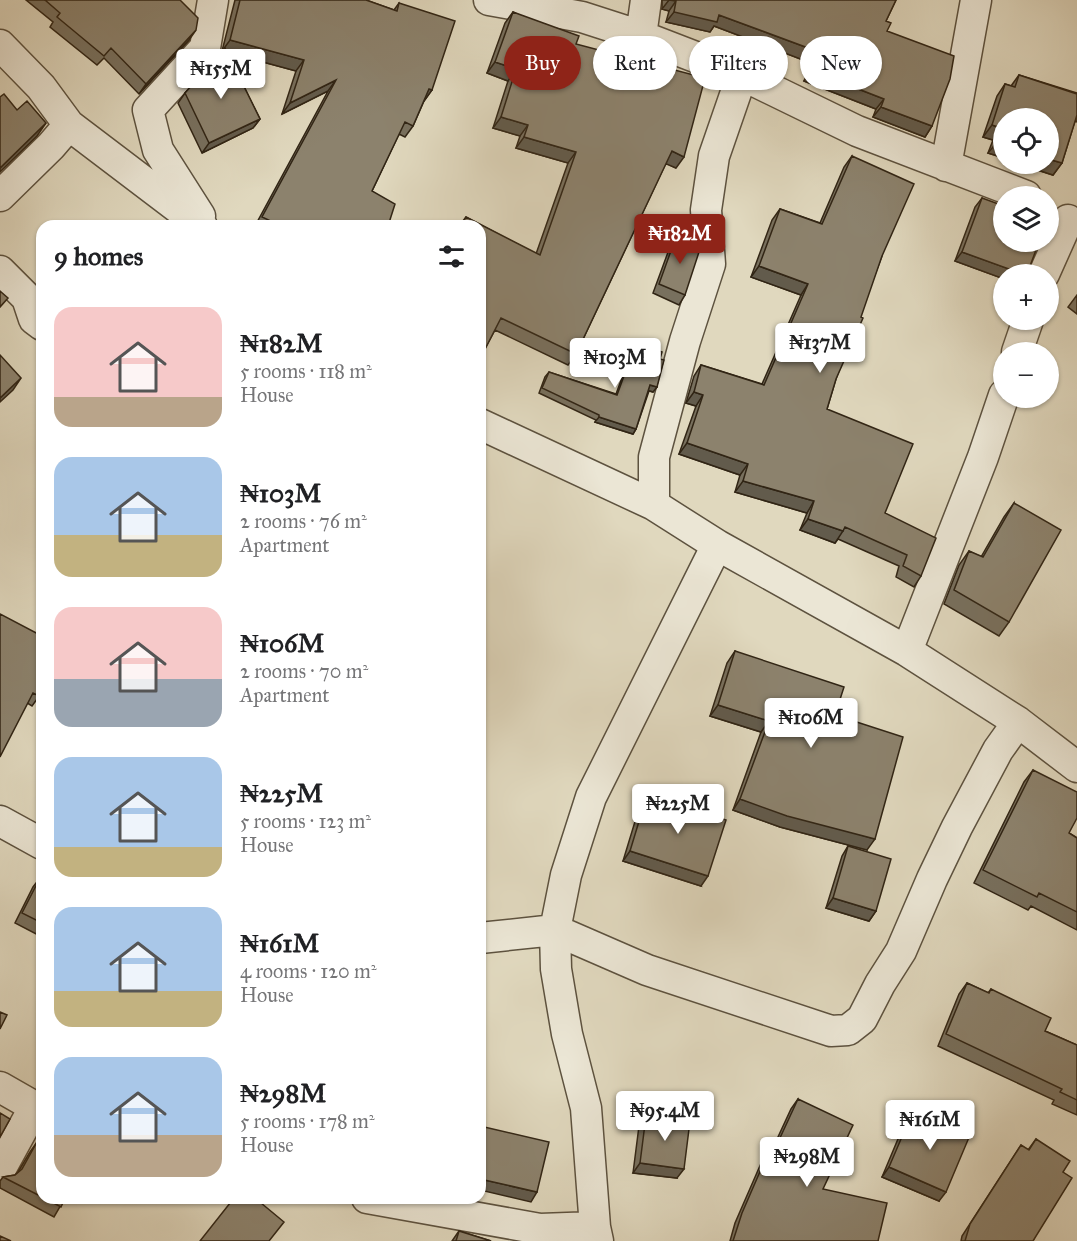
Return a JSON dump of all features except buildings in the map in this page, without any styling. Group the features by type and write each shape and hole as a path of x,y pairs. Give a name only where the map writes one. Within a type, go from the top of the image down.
{"street":[{"path":"203,220 158,150 148,110 205,48 213,0"},
{"path":"489,0 582,17 641,36 646,0"},
{"path":"946,166 976,0"},
{"path":"0,45 41,87 69,124 194,220"},
{"path":"654,505 654,457 685,341 710,264 706,210 714,156 736,90"},
{"path":"772,90 857,131 999,186"},
{"path":"0,196 51,146 69,124"},
{"path":"1048,264 1064,217"},
{"path":"0,270 27,298 36,320"},
{"path":"907,651 983,457 1000,408"},
{"path":"486,427 654,505 717,545 907,651 1018,722 1077,767"},
{"path":"400,1204 540,1229 596,1234 586,1108 561,1001 556,969 555,930 566,875 591,797 717,545"},
{"path":"486,937 555,930 647,970 831,1031 848,1030 862,1019 901,951 957,827 999,750 1018,722"},
{"path":"0,821 36,841"},
{"path":"0,1087 36,1109"},
{"path":"0,1170 36,1113"}]}
